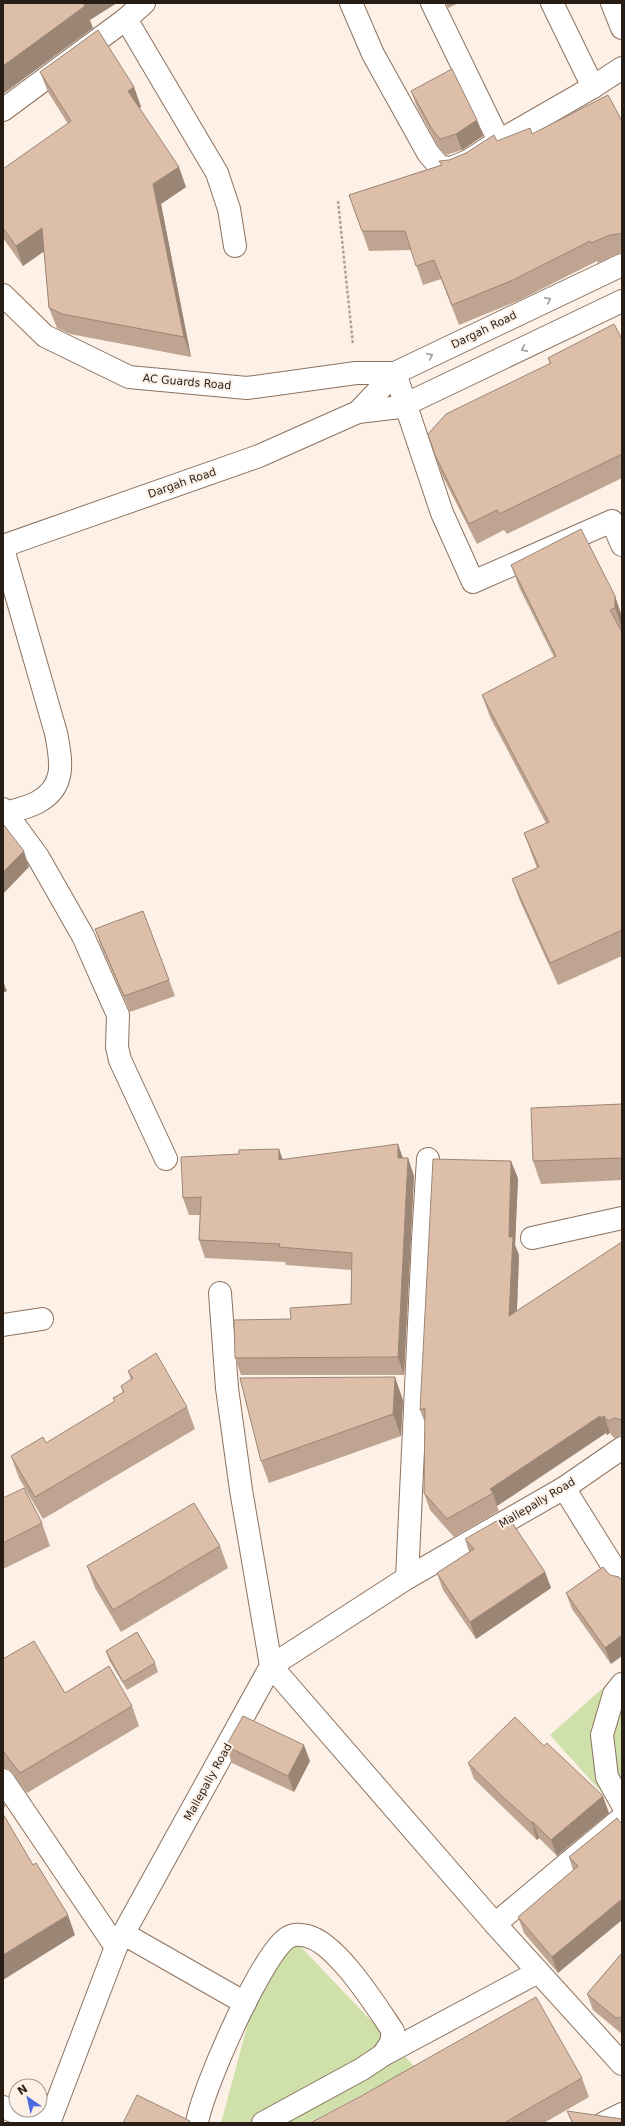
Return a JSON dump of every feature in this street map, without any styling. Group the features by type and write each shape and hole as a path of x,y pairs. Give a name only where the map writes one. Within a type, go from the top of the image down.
{"street":[{"path":"3,110 126,20 144,3"},
{"path":"351,3 377,61 428,154 440,167 451,168 468,161 499,141 593,87 622,68"},
{"path":"432,3 499,141"},
{"path":"552,3 593,87"},
{"path":"612,3 622,28"},
{"path":"126,20 217,173 229,209 235,246"},
{"name":"Dargah Road","path":"358,412 395,373 622,264"},
{"name":"AC Guards Road","path":"3,295 45,336 129,377 247,388 356,373 395,373"},
{"name":"Dargah Road","path":"3,546 259,456 358,412 400,407 622,301"},
{"path":"395,373 442,513 473,582 612,521 622,545"},
{"path":"3,550 56,733 61,760 60,779 49,794 38,802 4,811 38,857 82,936 118,1015 117,1047 120,1060 166,1159"},
{"path":"407,1578 428,1160"},
{"path":"532,1238 622,1218"},
{"path":"220,1293 227,1388 241,1490 271,1666 495,1924 622,2064"},
{"path":"3,1326 42,1319"},
{"path":"393,1388 417,1387"},
{"path":"227,1388 250,1388"},
{"name":"Mallepally Road","path":"49,2123 120,1941 271,1666 407,1578 564,1488 622,1448"},
{"path":"564,1488 622,1581"},
{"path":"622,1684 614,1694 602,1735 606,1777 622,1804"},
{"path":"3,1780 120,1941 245,2003"},
{"path":"495,1924 622,1818"},
{"path":"197,2123 215,2069 245,2003 274,1951 286,1939 294,1934 307,1936 319,1942 342,1961 367,1992 393,2032 391,2043 383,2055"},
{"path":"276,2120 383,2055 538,1972"},
{"path":"3,2107 41,2123"},
{"path":"604,2123 622,2114"}],"path":[{"path":"338,201 356,373"}],"green space":[{"path":"622,1671 622,1815 550,1735"},
{"path":"282,1927 415,2067 308,2123 221,2123 258,1986"}],"building":[{"path":"3,3 83,3 85,6 3,66"},
{"path":"98,30 134,87 128,91 179,167 153,184 184,337 62,314 49,308 42,228 16,246 3,228 3,169 71,121 40,72"},
{"path":"452,69 477,120 456,134 440,139 432,129 411,91"},
{"path":"608,95 622,121 622,233 610,235 591,243 590,241 513,280 452,305 434,260 416,266 405,231 362,231 349,195 442,165 439,161 449,160 466,153 494,135 497,141 530,128 532,134"},
{"path":"614,324 622,339 622,454 499,514 497,510 469,524 435,455 428,434 446,414 551,363 548,358"},
{"path":"581,529 615,596 615,608 610,610 622,632 622,930 550,963 512,879 539,867 524,833 549,822 482,695 556,656 511,565"},
{"path":"3,824 24,851 3,872"},
{"path":"143,911 169,980 124,996 95,929"},
{"path":"622,1104 622,1158 533,1161 531,1108"},
{"path":"398,1144 398,1158 408,1158 398,1357 235,1358 234,1320 291,1319 290,1308 351,1304 352,1253 279,1247 280,1244 199,1240 201,1197 183,1198 181,1157 239,1154 239,1150 279,1149 279,1160"},
{"path":"433,1159 511,1161 509,1237 513,1237 509,1316 622,1242 622,1420 615,1418 608,1421 604,1416 601,1418 600,1416 490,1489 493,1493 447,1519 424,1493 425,1408 420,1410"},
{"path":"156,1353 187,1407 35,1497 11,1456 43,1437 46,1443 115,1401 113,1398 124,1392 121,1386 133,1378 128,1371"},
{"path":"395,1377 393,1414 261,1461 240,1378"},
{"path":"24,1488 42,1523 3,1543 3,1498"},
{"path":"194,1503 220,1546 113,1610 87,1566"},
{"path":"507,1515 545,1572 470,1622 437,1573 474,1549 465,1539"},
{"path":"603,1567 610,1575 619,1577 622,1581 622,1635 605,1648 566,1593"},
{"path":"137,1632 155,1663 123,1682 106,1651"},
{"path":"34,1641 65,1693 109,1666 132,1706 20,1773 3,1751 3,1659"},
{"path":"243,1716 304,1745 288,1776 226,1746"},
{"path":"515,1717 544,1746 547,1743 603,1796 551,1840 468,1763"},
{"path":"3,1814 33,1865 36,1863 68,1915 3,1955"},
{"path":"617,1818 622,1824 622,1899 552,1957 518,1917 578,1866 569,1857"},
{"path":"622,1953 622,2017 616,2018 587,1994"},
{"path":"536,1997 582,2078 504,2123 310,2123 363,2095"},
{"path":"137,2095 190,2121 189,2123 123,2123"},
{"path":"567,2111 622,2119 622,2123 573,2123"}]}
